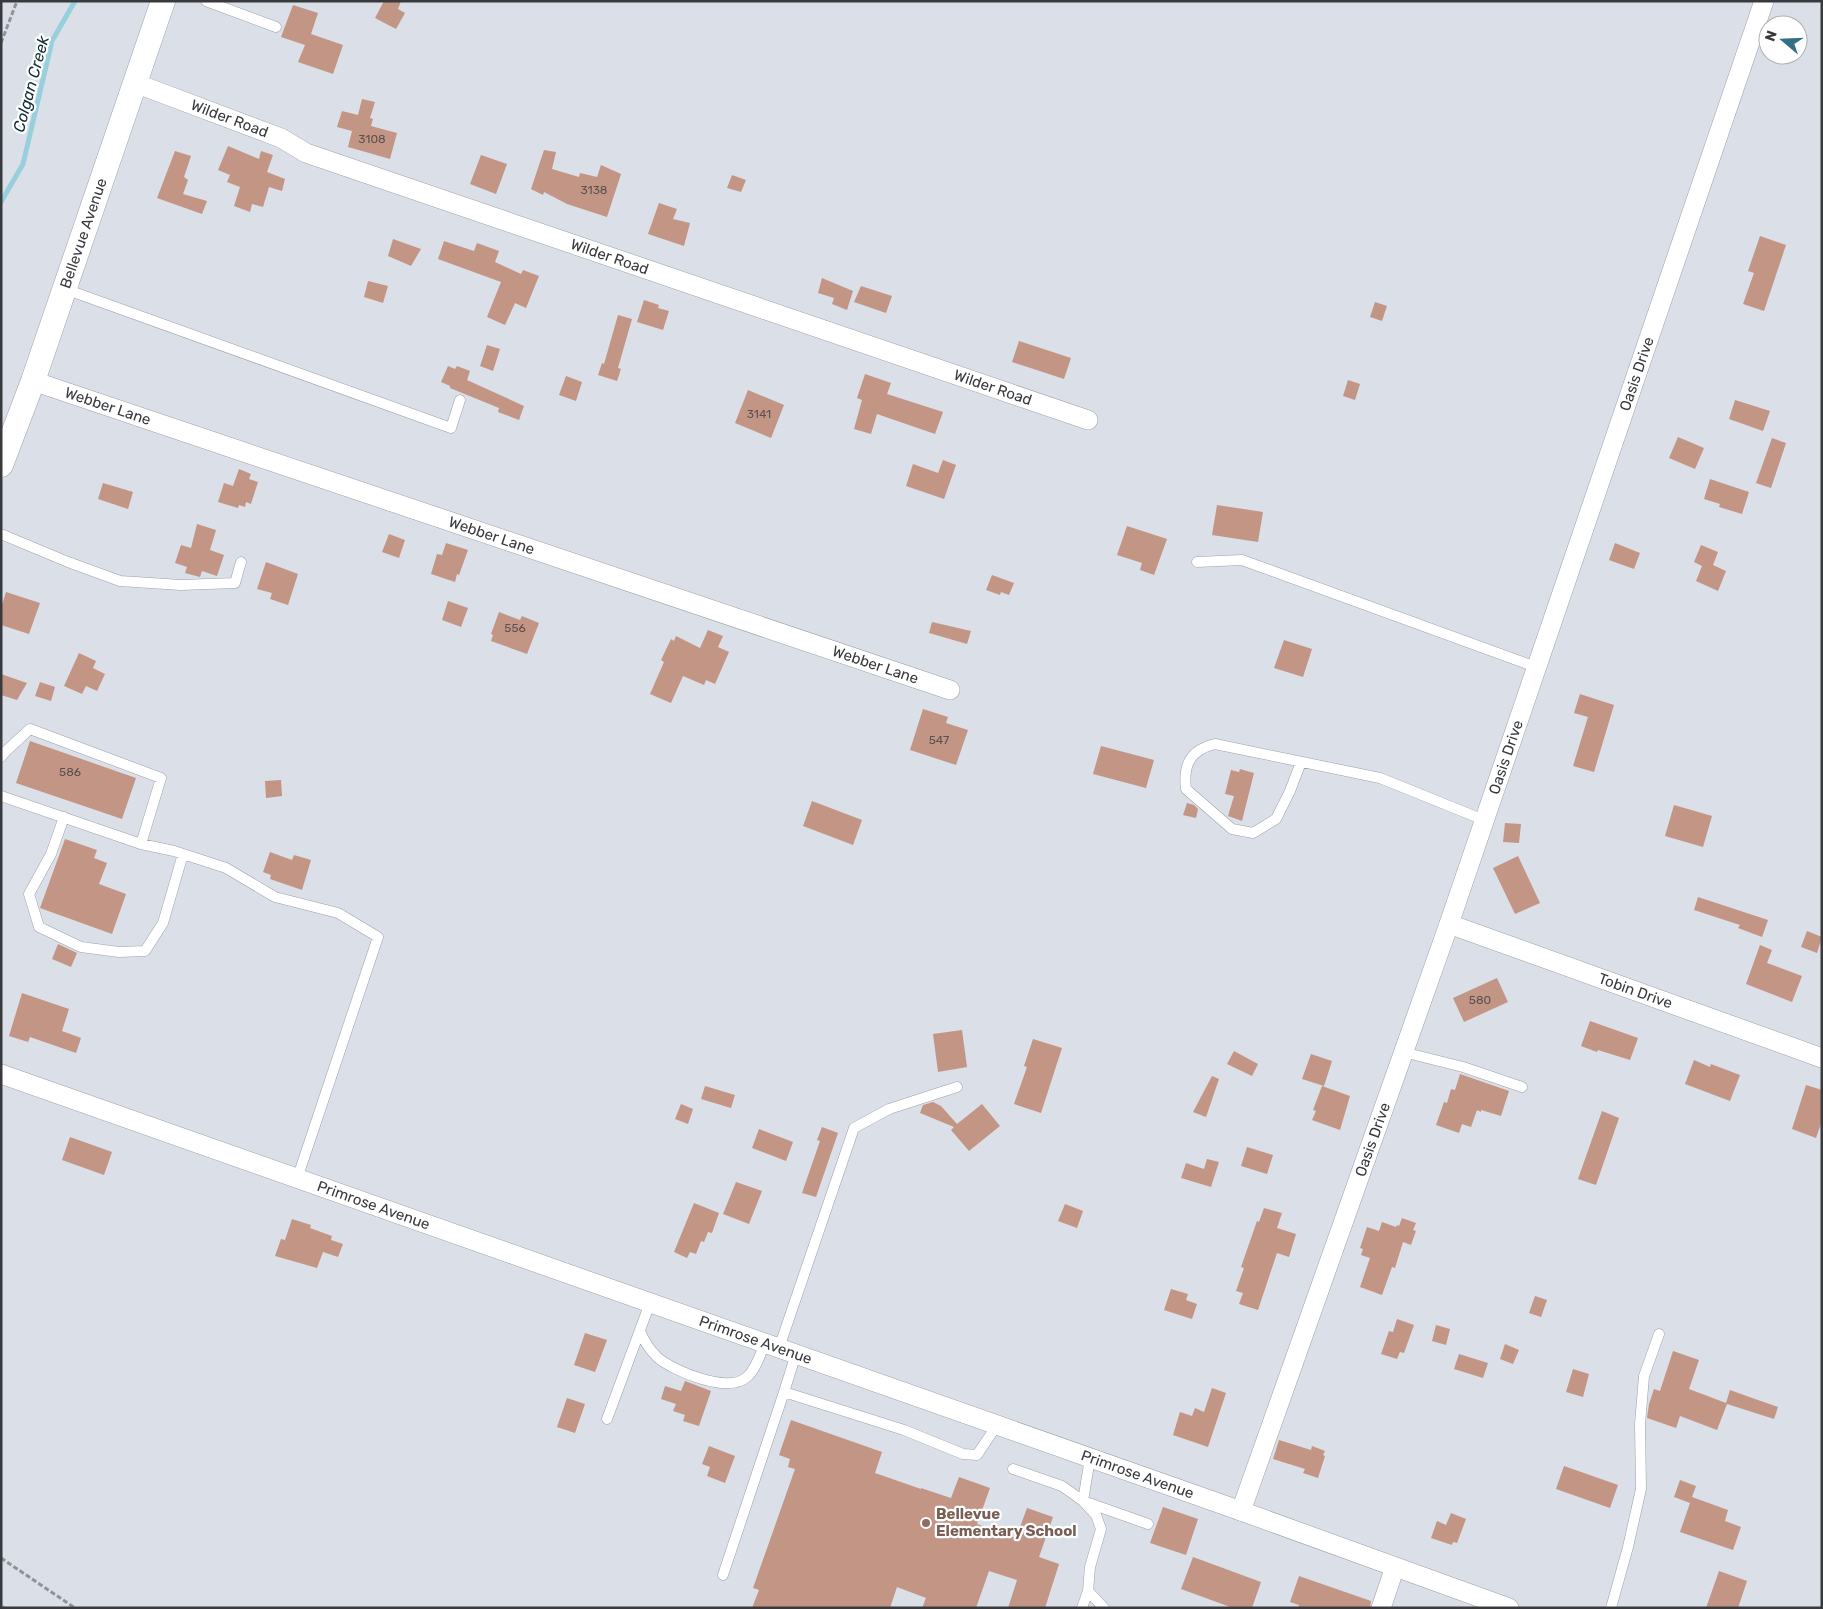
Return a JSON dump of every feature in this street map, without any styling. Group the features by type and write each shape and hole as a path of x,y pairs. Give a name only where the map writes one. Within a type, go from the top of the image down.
{"street":[{"name":"Bellevue Avenue","path":"1,464 33,381 163,1"},
{"name":"Oasis Drive","path":"1241,1511 1448,924 1764,1"},
{"name":"Wilder Road","path":"135,84 281,138 306,153 1088,420"},
{"name":"Webber Lane","path":"33,381 950,690"},
{"name":"Tobin Drive","path":"1448,924 1822,1058"},
{"name":"Primrose Avenue","path":"1,1074 1241,1511 1501,1606"},
{"path":"1381,1608 1395,1567"}],"lane":[{"path":"206,1 276,27"},
{"path":"65,289 451,428 460,400"},
{"path":"1,534 68,562 120,580 150,584 181,586 235,582 241,562"},
{"path":"1197,562 1242,560 1536,667"},
{"path":"1,758 30,729 161,778 141,844"},
{"path":"1300,762 1290,791 1276,819 1253,833 1232,829 1186,789 1184,776 1189,760 1200,748 1215,744 1380,778 1484,820"},
{"path":"1,796 141,844 183,854 226,868 275,897 338,913 378,937 298,1179"},
{"path":"64,818 51,854 29,894 39,927 81,946 120,952 146,951 163,923 183,854"},
{"path":"1403,1052 1463,1067 1522,1087"},
{"path":"724,1575 784,1392 780,1348 854,1128 889,1109 957,1088"},
{"path":"607,1419 650,1303"},
{"path":"640,1331 647,1346 659,1358 682,1372 715,1383 733,1384 746,1378 757,1363 780,1348"},
{"path":"1611,1608 1628,1547 1641,1489 1640,1424 1644,1376 1659,1334"},
{"path":"784,1392 904,1430 963,1454 977,1455 997,1425"},
{"path":"1083,1501 1090,1458"},
{"path":"1013,1469 1062,1486 1083,1501 1096,1515 1101,1529 1090,1568 1088,1590 1082,1608"},
{"path":"1083,1501 1148,1524"},
{"path":"1088,1590 1104,1607"}],"path":[{"path":"1,43 17,1"},
{"path":"1,1558 76,1608"}],"building":[{"path":"384,1 401,1 398,9 405,13 396,29 375,18"},
{"path":"293,5 318,13 311,34 343,45 333,74 298,62 305,45 281,37"},
{"path":"362,99 375,102 370,118 373,119 371,126 397,133 390,159 348,147 352,131 337,127 342,111 358,115"},
{"path":"228,146 259,159 261,151 273,155 267,172 285,179 282,191 269,187 263,207 252,204 250,212 234,206 240,187 227,182 230,175 218,170"},
{"path":"544,150 556,152 552,169 579,177 580,173 597,177 601,165 621,174 607,217 567,204 544,192 543,195 531,189"},
{"path":"175,151 191,156 184,177 188,180 183,194 207,201 202,214 157,198"},
{"path":"481,155 507,164 496,194 470,184"},
{"path":"732,175 746,180 741,192 727,188"},
{"path":"659,203 677,209 673,219 690,223 684,246 648,234"},
{"path":"1760,236 1786,245 1764,311 1743,304 1754,273 1748,271"},
{"path":"393,239 421,249 411,266 388,256"},
{"path":"444,241 474,251 477,243 499,251 495,262 521,274 523,270 539,276 526,308 515,303 505,325 487,317 501,282 438,259"},
{"path":"822,278 853,291 847,310 832,304 834,298 818,293"},
{"path":"368,281 388,286 383,303 364,297"},
{"path":"861,286 892,296 886,313 854,302"},
{"path":"644,300 659,305 658,308 669,311 663,330 637,322"},
{"path":"1375,302 1387,306 1382,321 1370,317"},
{"path":"618,315 632,319 618,368 621,369 617,381 598,375 602,363 604,364"},
{"path":"1019,341 1071,358 1064,379 1012,362"},
{"path":"487,345 500,349 493,371 480,366"},
{"path":"448,366 455,369 457,366 470,371 467,380 524,406 519,420 498,412 499,408 450,388 450,386 441,382"},
{"path":"865,374 891,383 887,394 943,412 935,434 877,414 871,434 854,429 862,400 857,398"},
{"path":"566,376 582,382 576,401 559,395"},
{"path":"1348,380 1360,384 1355,400 1343,396"},
{"path":"748,390 784,405 771,438 735,423"},
{"path":"1735,400 1770,411 1763,431 1729,419"},
{"path":"1678,437 1704,448 1695,469 1669,458"},
{"path":"1772,438 1786,443 1771,488 1756,483"},
{"path":"943,460 956,465 944,499 906,486 913,464 938,473"},
{"path":"239,469 251,474 249,479 258,482 251,504 246,502 245,507 239,505 238,508 218,502 224,483 233,486"},
{"path":"1710,479 1749,492 1742,514 1719,507 1720,504 1704,499"},
{"path":"103,483 133,492 128,509 98,499"},
{"path":"1217,505 1263,512 1258,542 1212,535"},
{"path":"197,524 216,530 210,550 224,555 217,576 202,571 200,577 185,573 187,567 175,563 181,545 191,548"},
{"path":"1127,526 1167,539 1154,575 1140,570 1142,563 1117,555"},
{"path":"389,534 405,540 399,558 382,552"},
{"path":"446,543 468,550 455,582 431,574 437,554 442,555"},
{"path":"1615,543 1640,553 1634,569 1609,560"},
{"path":"1701,545 1718,552 1713,565 1726,571 1718,591 1696,581 1702,566 1694,562"},
{"path":"266,562 298,574 288,605 270,599 272,593 257,589"},
{"path":"992,575 1014,583 1009,595 1001,592 1000,595 986,590"},
{"path":"6,592 40,603 29,634 1,625 1,608"},
{"path":"448,601 468,608 461,627 442,620"},
{"path":"499,612 520,620 522,616 539,623 527,654 491,641 493,635 491,634"},
{"path":"932,622 971,631 967,644 929,633"},
{"path":"708,630 723,636 718,647 729,652 715,684 706,680 704,685 683,676 671,703 650,694 664,662 661,660 671,639 674,641 676,636 700,648"},
{"path":"1284,640 1312,649 1303,677 1274,668"},
{"path":"79,653 96,661 93,668 105,674 97,691 86,686 82,694 64,686"},
{"path":"1,674 27,683 17,700 1,695"},
{"path":"40,682 55,687 51,701 35,696"},
{"path":"1580,694 1614,705 1594,772 1573,766 1588,717 1574,713"},
{"path":"923,709 948,717 946,723 968,730 956,765 910,750"},
{"path":"30,741 136,778 122,819 16,783"},
{"path":"1101,746 1154,760 1146,788 1093,774"},
{"path":"1240,769 1254,773 1242,821 1228,816 1234,796 1225,794 1231,770 1239,772"},
{"path":"281,780 282,796 266,798 265,781"},
{"path":"812,801 862,820 853,845 803,826"},
{"path":"1187,803 1194,805 1198,809 1196,818 1183,815"},
{"path":"1674,805 1712,816 1703,847 1665,836"},
{"path":"1505,823 1521,824 1519,843 1503,842"},
{"path":"65,839 97,850 94,858 107,863 99,884 126,894 112,934 40,908"},
{"path":"270,852 292,860 294,855 311,860 302,890 270,879 271,875 263,872"},
{"path":"1518,856 1540,903 1515,914 1493,868"},
{"path":"1698,897 1768,920 1762,937 1738,928 1740,925 1694,910"},
{"path":"1807,931 1822,937 1817,953 1801,947"},
{"path":"58,944 77,953 71,967 52,959"},
{"path":"1760,945 1772,950 1767,963 1802,976 1792,1002 1746,984"},
{"path":"1497,978 1508,1002 1464,1022 1453,998"},
{"path":"22,993 69,1009 62,1031 81,1038 76,1053 30,1037 28,1042 9,1036"},
{"path":"1590,1021 1638,1038 1630,1060 1581,1046"},
{"path":"962,1030 967,1067 938,1072 933,1034"},
{"path":"1033,1039 1062,1048 1041,1113 1014,1104 1027,1067 1024,1066"},
{"path":"1234,1051 1258,1064 1252,1076 1227,1064"},
{"path":"1311,1054 1332,1061 1324,1086 1302,1079"},
{"path":"1694,1060 1710,1067 1711,1064 1740,1075 1730,1101 1685,1084"},
{"path":"1460,1074 1509,1091 1501,1116 1477,1110 1471,1127 1462,1124 1459,1133 1436,1125 1444,1102 1447,1103 1451,1089 1455,1090"},
{"path":"1212,1076 1219,1079 1206,1117 1193,1112"},
{"path":"1806,1085 1822,1090 1822,1121 1816,1138 1792,1129"},
{"path":"705,1086 735,1095 731,1108 701,1099"},
{"path":"1322,1086 1350,1096 1340,1130 1312,1120 1316,1111 1313,1110"},
{"path":"933,1102 941,1106 957,1124 982,1104 1000,1126 969,1151 951,1130 954,1127 920,1113 923,1105"},
{"path":"681,1104 693,1109 688,1124 675,1119"},
{"path":"1602,1111 1619,1118 1596,1185 1578,1179"},
{"path":"822,1127 838,1133 816,1197 802,1193 820,1141 817,1140"},
{"path":"759,1129 793,1142 786,1161 752,1148"},
{"path":"70,1137 112,1152 104,1175 62,1160"},
{"path":"1247,1147 1273,1155 1267,1174 1241,1166"},
{"path":"1207,1159 1219,1162 1211,1187 1181,1178 1186,1163 1204,1169"},
{"path":"736,1182 762,1191 749,1224 723,1214"},
{"path":"694,1203 719,1213 712,1233 708,1232 704,1242 701,1241 696,1254 690,1252 687,1258 674,1252"},
{"path":"1065,1204 1083,1211 1077,1228 1058,1221"},
{"path":"1264,1208 1282,1213 1277,1228 1296,1234 1289,1257 1277,1253 1258,1310 1239,1304 1243,1293 1236,1291 1244,1268 1241,1267 1257,1221 1259,1222"},
{"path":"1402,1218 1416,1223 1413,1230 1416,1231 1411,1245 1403,1242 1395,1268 1392,1267 1382,1295 1360,1287 1370,1258 1361,1255 1363,1249 1360,1248 1367,1227 1379,1231 1382,1222 1396,1227 1397,1225 1399,1226"},
{"path":"292,1219 311,1225 310,1228 332,1236 331,1240 343,1244 338,1257 323,1252 317,1268 275,1256 281,1239 285,1240"},
{"path":"1171,1289 1188,1294 1186,1300 1197,1304 1192,1319 1164,1310"},
{"path":"1535,1296 1547,1300 1541,1317 1529,1313"},
{"path":"1397,1319 1414,1325 1404,1353 1400,1352 1397,1359 1381,1354 1389,1331 1393,1332"},
{"path":"1436,1325 1450,1329 1446,1345 1432,1341"},
{"path":"585,1333 607,1340 595,1372 574,1365"},
{"path":"1505,1344 1519,1350 1513,1364 1500,1359"},
{"path":"1673,1351 1699,1360 1689,1389 1726,1403 1730,1390 1778,1407 1774,1419 1727,1404 1717,1430 1680,1416 1676,1428 1647,1418 1654,1389 1660,1391"},
{"path":"1459,1354 1488,1363 1483,1378 1454,1369"},
{"path":"1573,1369 1589,1374 1583,1397 1566,1392"},
{"path":"685,1381 711,1391 699,1426 683,1421 685,1415 673,1411 676,1404 661,1399 665,1386 681,1391"},
{"path":"1212,1388 1226,1393 1208,1447 1173,1435 1180,1412 1192,1416 1195,1408 1204,1412"},
{"path":"567,1398 585,1404 575,1433 557,1427"},
{"path":"791,1420 882,1452 875,1473 921,1489 951,1498 959,1477 990,1488 977,1524 1016,1538 1027,1508 1053,1517 1039,1557 1059,1564 1045,1608 1008,1608 1017,1580 989,1571 976,1608 922,1608 926,1598 897,1587 890,1608 752,1608 759,1590 753,1588 795,1469 788,1467 790,1459 779,1455"},
{"path":"1279,1440 1311,1450 1312,1446 1325,1451 1318,1478 1303,1473 1305,1469 1273,1459"},
{"path":"709,1446 735,1456 725,1483 707,1476 710,1467 702,1464"},
{"path":"1564,1466 1618,1485 1610,1508 1556,1489"},
{"path":"1680,1480 1696,1486 1692,1497 1728,1510 1725,1521 1741,1527 1733,1550 1680,1532 1690,1503 1674,1497"},
{"path":"1163,1507 1198,1519 1186,1555 1150,1543"},
{"path":"1451,1513 1466,1519 1457,1543 1453,1542 1452,1545 1431,1538 1437,1521 1446,1525"},
{"path":"1193,1557 1261,1582 1252,1608 1233,1608 1181,1589"},
{"path":"1719,1571 1747,1581 1738,1608 1706,1608"},
{"path":"1299,1576 1371,1601 1370,1608 1298,1608 1299,1605 1290,1602"}],"waterway":[{"name":"Colgan Creek","path":"1,202 23,164 52,41 75,1"}],"place":[{"name":"Bellevue Elementary School","path":"926,1523"}]}
